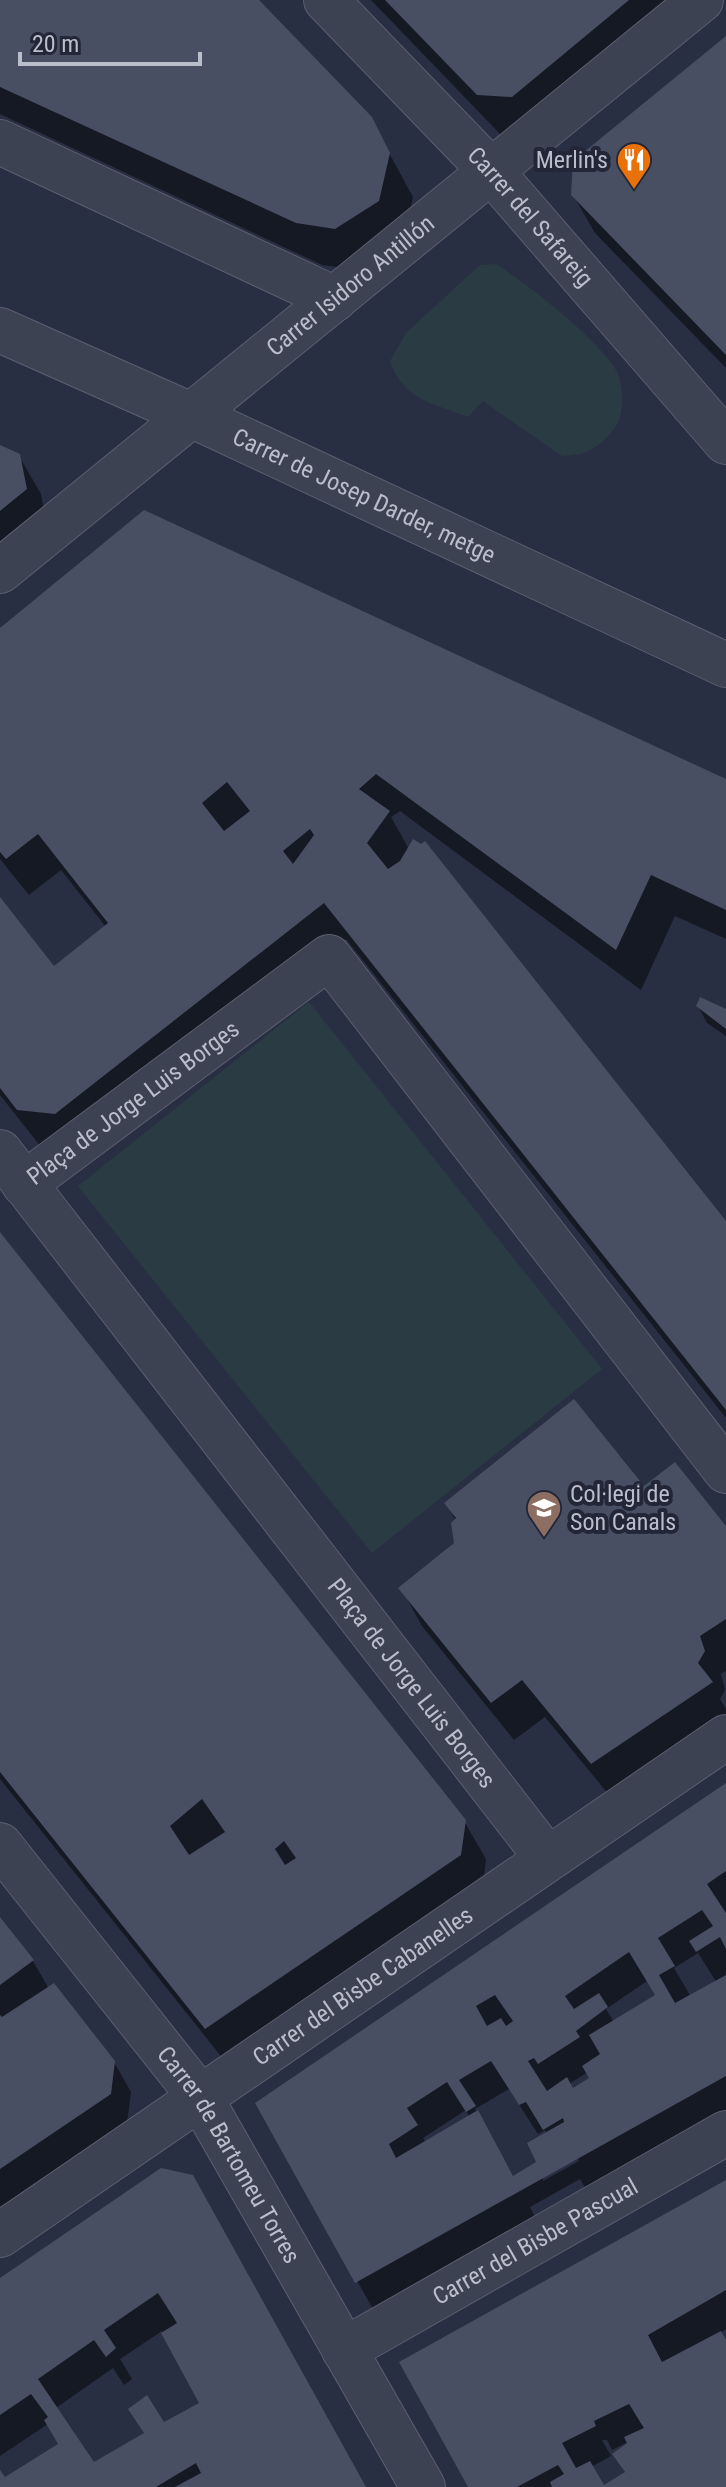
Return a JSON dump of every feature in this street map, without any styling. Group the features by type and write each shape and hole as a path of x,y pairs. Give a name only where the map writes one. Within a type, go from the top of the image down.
{"street":[{"name":"Carrer del Safareig","path":"326,0 491,171 726,442"},
{"name":"Carrer Isidoro Antillón","path":"0,571 701,0"},
{"path":"0,142 335,299"},
{"name":"Carrer de Josep Darder, metge","path":"0,330 191,415 726,665"},
{"name":"Plaça de Jorge Luis Borges","path":"547,1858 12,1168 329,957 726,1471"},
{"name":"Carrer del Bisbe Cabanelles","path":"0,2235 726,1737"},
{"name":"Carrer de Bartomeu Torres","path":"0,1845 200,2097 423,2487"},
{"name":"Carrer del Bisbe Pascual","path":"344,2350 726,2133"}],"shaded area":[{"path":"496,264 526,284 574,324 617,371 622,397 618,423 591,450 562,456 483,401 468,417 421,398 411,392 396,374 390,361 406,333 480,265"},
{"path":"309,1002 602,1369 372,1553 78,1186"}],"building":[{"path":"0,0 259,0 372,117 390,153 379,201 335,229 296,223 0,87"},
{"path":"385,0 629,0 512,97 477,95"},
{"path":"726,36 726,355 571,195 573,161"},
{"path":"0,445 20,454 27,489 0,511"},
{"path":"144,510 726,779 726,910 651,875 616,950 376,774 359,789 390,811 367,843 388,869 400,861 413,839 421,844 425,841 726,1221 726,1410 324,903 55,1114 17,1110 0,1088 0,897 54,966 108,923 38,834 6,859 0,852 0,628","holes":["227,782 250,811 224,831 202,803","310,829 314,835 293,864 283,851"]},
{"path":"700,997 726,1009 726,1029 696,1006"},
{"path":"0,1232 466,1820 461,1855 205,2029 0,1772","holes":["202,1799 225,1832 189,1855 170,1826","284,1841 296,1858 285,1865 275,1849"]},
{"path":"574,1399 644,1486 675,1462 726,1526 726,1619 700,1636 705,1651 698,1663 713,1682 591,1764 522,1680 491,1703 398,1588 454,1543 451,1523 456,1518 444,1503"},
{"path":"726,1783 726,1871 707,1884 726,1913 726,1949 720,1937 696,1952 689,1941 713,1926 702,1910 658,1938 675,1966 659,1975 675,2003 726,1975 726,2076 355,2283 255,2103","holes":["629,1952 655,1995 589,2035 600,2054 582,2066 589,2078 573,2088 567,2077 547,2091 528,2061 534,2058 538,2064 580,2037 576,2031 608,2007 599,1993 574,2009 565,1996","495,1995 513,2021 506,2026 501,2018 487,2026 476,2006","491,2061 519,2105 526,2102 543,2130 563,2118 564,2122 527,2143 536,2162 513,2176 478,2110 396,2158 389,2144 418,2125 407,2108 447,2082 466,2112 476,2106 459,2080"]},
{"path":"0,1917 34,1960 0,1985"},
{"path":"54,1983 115,2061 111,2094 0,2169 0,2015 2,2017"},
{"path":"161,2168 193,2175 366,2487 175,2487 201,2473 196,2463 156,2487 0,2487 0,2470 5,2477 58,2444 44,2420 48,2417 31,2394 0,2415 0,2278","holes":["158,2293 177,2323 161,2333 199,2403 164,2422 147,2395 128,2409 144,2433 94,2462 38,2379 94,2340 106,2357 116,2348 104,2330"]},
{"path":"726,2180 726,2290 648,2335 662,2362 721,2331 726,2340 726,2487 552,2487 550,2482 564,2474 558,2465 517,2487 468,2487 399,2362","holes":["629,2404 644,2428 624,2437 627,2443 612,2454 625,2472 604,2485 590,2461 576,2468 562,2443 596,2426 594,2421"]}],"place":[{"name":"Merlin's","path":"634,191"},
{"name":"Col·legi de Son Canals","path":"544,1539"}]}
